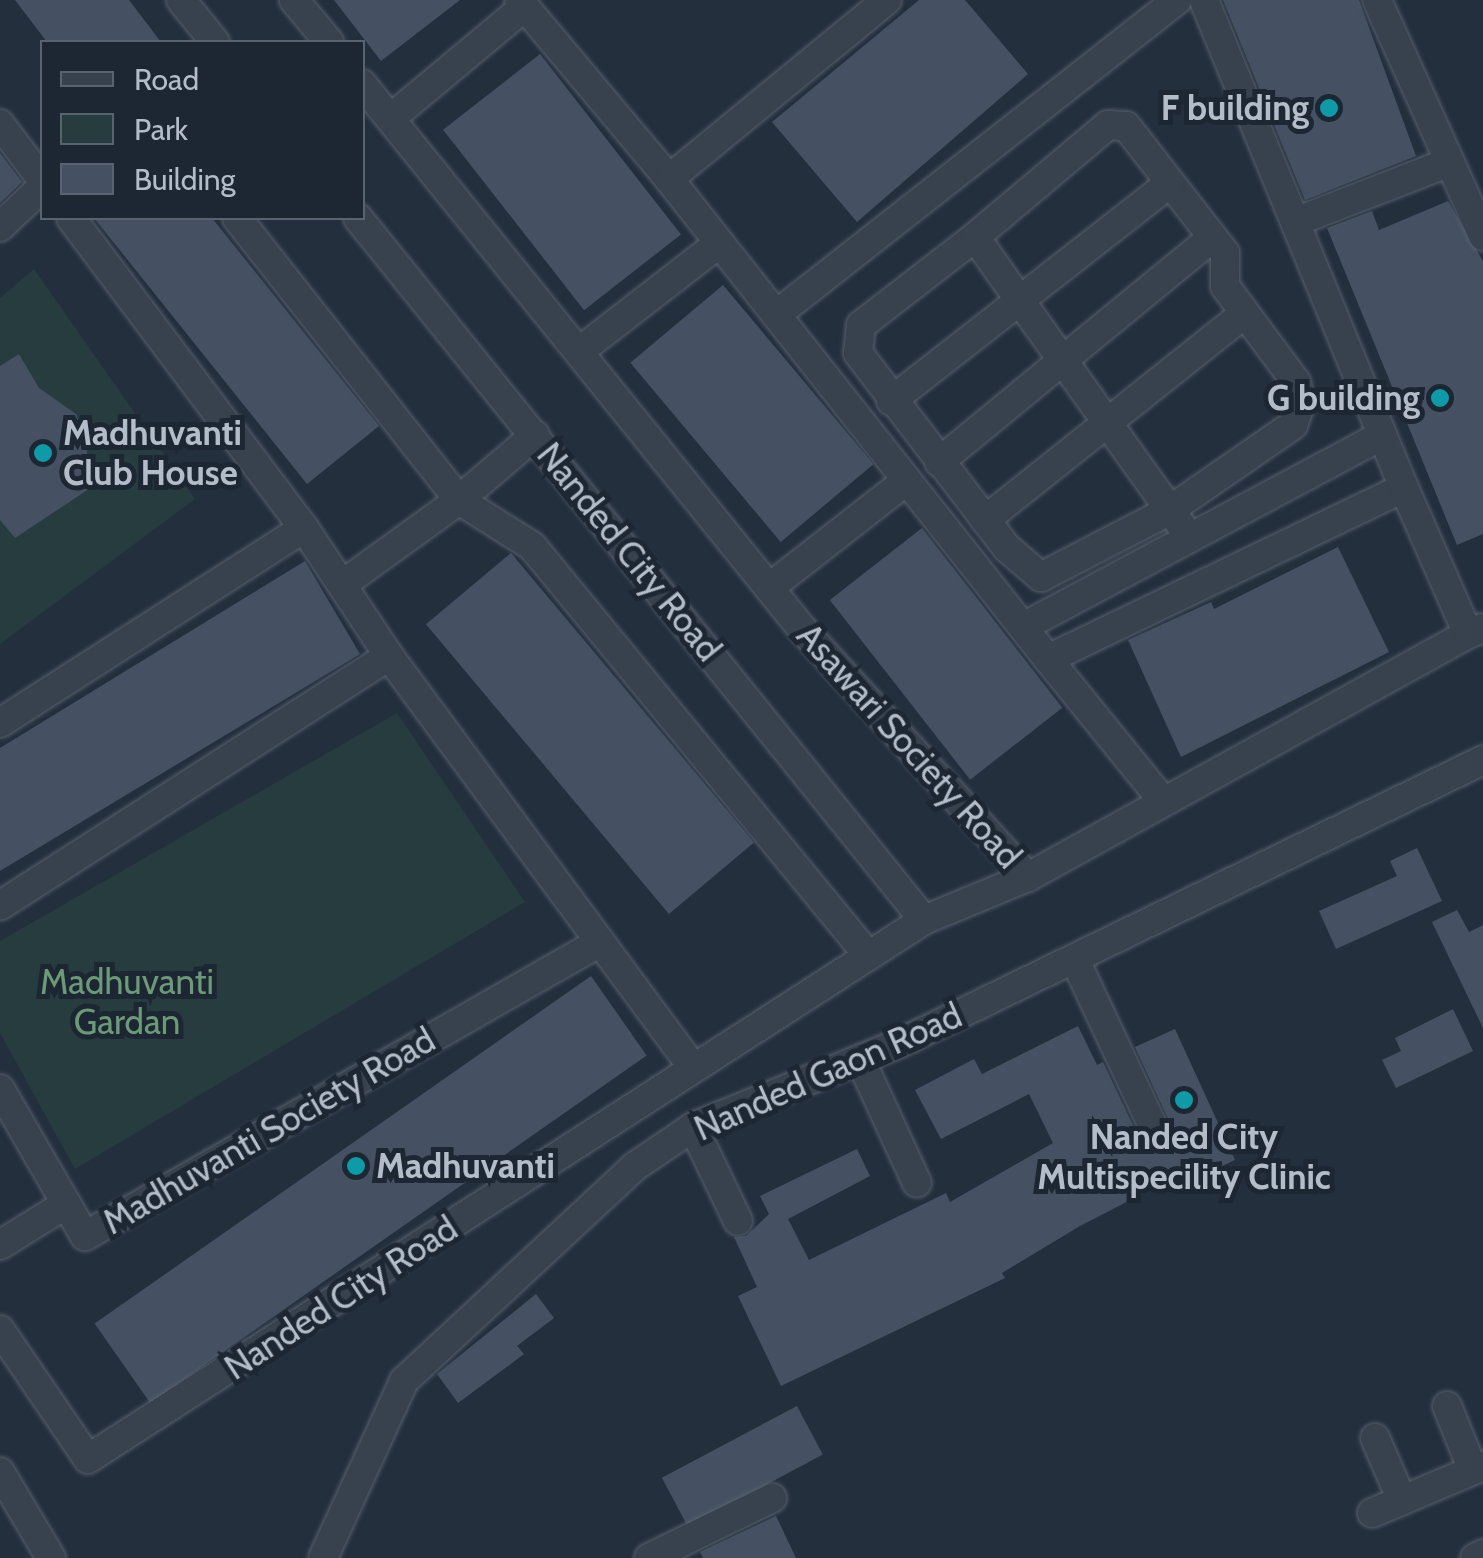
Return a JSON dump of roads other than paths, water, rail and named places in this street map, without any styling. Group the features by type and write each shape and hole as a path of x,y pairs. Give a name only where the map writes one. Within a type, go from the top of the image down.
{"street":[{"path":"180,0 213,40"},
{"path":"294,0 327,40"},
{"path":"669,179 887,0"},
{"path":"776,316 1178,0"},
{"name":"Asawari Society Road","path":"365,88 769,588 1028,877 1475,631 1404,488 1204,0"},
{"path":"1378,0 1483,236"},
{"path":"390,118 521,3 669,179 1162,800"},
{"path":"0,124 40,181"},
{"path":"1108,125 1126,126 1225,254 1225,286 1296,382 1300,403 1293,425 1170,510 1040,576 984,520 890,401 858,353 861,325 975,237 1108,125"},
{"path":"1295,222 1450,162"},
{"path":"890,401 1170,183"},
{"path":"0,228 40,186"},
{"path":"72,220 304,528 389,656 691,1065"},
{"path":"239,220 460,500 532,546 868,955"},
{"name":"Nanded City Road","path":"360,220 924,920"},
{"path":"975,237 1190,538"},
{"path":"939,462 1212,238"},
{"path":"580,351 719,242"},
{"path":"984,520 1245,313"},
{"path":"343,584 460,500 535,435"},
{"path":"1022,626 1382,435"},
{"name":"Asawari Society Road","path":"769,588 907,480"},
{"path":"1048,659 1404,488"},
{"path":"0,723 304,528"},
{"path":"0,906 389,656"},
{"name":"Nanded Gaon Road","path":"323,1558 404,1381 634,1167 693,1127 860,1060 1075,960 1483,760"},
{"name":"Nanded City Road","path":"0,1330 88,1459 408,1256 691,1065 924,920 1028,877"},
{"name":"Madhuvanti Society Road","path":"0,1089 85,1236 600,942"},
{"path":"1075,960 1156,1133"},
{"path":"860,1060 917,1182"},
{"path":"693,1127 738,1221"},
{"path":"0,1245 66,1204"},
{"path":"1372,1513 1478,1468 1447,1406"},
{"path":"1375,1438 1402,1500"},
{"path":"0,1472 50,1558"},
{"path":"649,1558 772,1498"},
{"path":"1475,1558 1483,1554"}],"place":[{"name":"F building","path":"1329,108"},
{"name":"G building","path":"1440,398"},
{"name":"Madhuvanti Club House","path":"43,453"},
{"name":"Nanded City Multispecility Clinic","path":"1184,1100"},
{"name":"Madhuvanti","path":"356,1166"}],"park label":[{"name":"Madhuvanti Gardan","path":"127,1002"}]}
